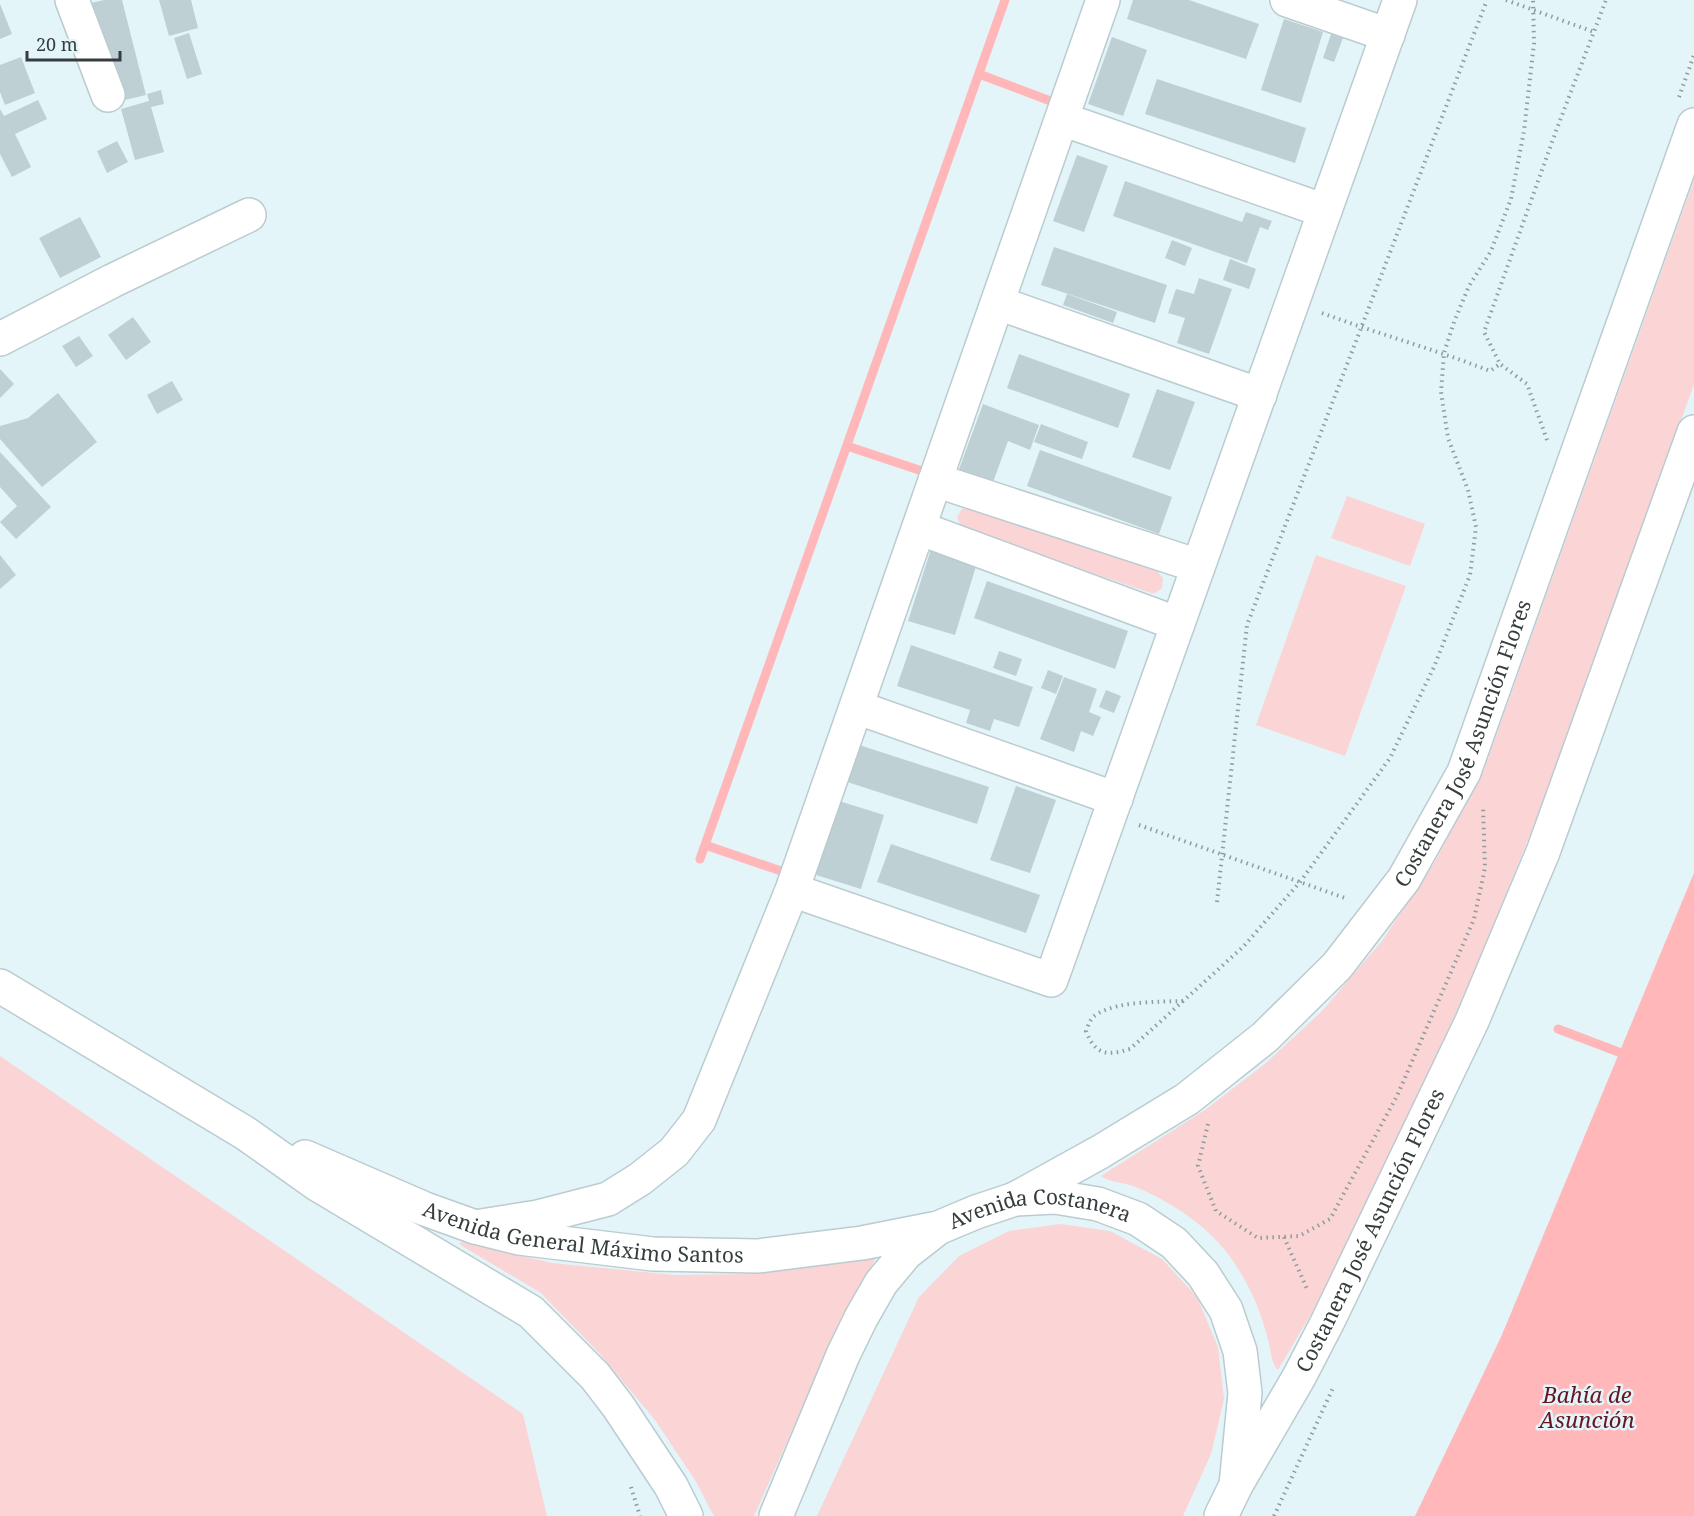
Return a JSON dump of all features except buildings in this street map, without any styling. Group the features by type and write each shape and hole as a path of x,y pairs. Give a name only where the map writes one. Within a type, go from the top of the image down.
{"main road":[{"path":"72,0 108,95"},
{"path":"475,1227 538,1218 608,1199 640,1179 674,1152 699,1120 792,890 1103,0"},
{"path":"1287,0 1388,35"},
{"path":"792,890 1051,980 1123,810 1178,624 1401,0"},
{"name":"Costanera José Asunción Flores","path":"1015,1199 1110,1146 1187,1099 1265,1037 1337,966 1404,879 1464,772 1686,112"},
{"path":"1062,119 1325,212"},
{"path":"0,339 112,281 249,215"},
{"path":"998,303 1260,395"},
{"name":"Costanera José Asunción Flores","path":"1236,1485 1299,1377 1328,1321 1472,1021 1543,852 1694,432"},
{"path":"935,480 1198,566"},
{"path":"919,528 1178,624"},
{"path":"856,707 1123,810"},
{"name":"Avenida General Máximo Santos","path":"0,986 244,1133 317,1184 531,1312 595,1376 618,1406 671,1486 686,1516"},
{"name":"Avenida General Máximo Santos","path":"244,1133 373,1185 425,1209 475,1227 519,1238 653,1254 758,1256 862,1243 938,1228"},
{"name":"Avenida Costanera","path":"776,1516 843,1355 881,1283 906,1253 938,1228 976,1212 1015,1199 1055,1197 1098,1203 1138,1219 1174,1243 1203,1274 1226,1310 1240,1351 1245,1393 1236,1485 1221,1516"}],"path":[{"path":"1217,902 1247,625 1487,0"},
{"path":"1506,0 1594,32"},
{"path":"1183,1001 1144,1003 1100,1012 1090,1020 1086,1031 1090,1042 1101,1052 1113,1054 1130,1049 1243,948 1300,882 1390,758 1434,667 1470,575 1476,526 1468,490 1448,438 1442,392 1444,353 1469,286 1491,251 1511,200 1527,109 1534,43 1533,0"},
{"path":"1548,444 1527,384 1500,364 1484,332 1606,0"},
{"path":"1686,112 1694,55"},
{"path":"1313,310 1361,328 1444,353 1490,371 1500,364"},
{"path":"1214,1117 1207,1126 1198,1166 1216,1210 1258,1238 1299,1236 1330,1219 1397,1096 1474,919 1485,868 1483,805"},
{"path":"1123,810 1223,855 1348,899"},
{"path":"1342,908 1354,891"},
{"path":"1284,1237 1307,1290"},
{"path":"1274,1516 1335,1383"}],"shaded area":[{"path":"1694,180 1694,384 1549,788 1471,980 1386,1166 1321,1297 1278,1370 1273,1363 1264,1326 1253,1297 1239,1270 1224,1249 1202,1227 1177,1208 1136,1187 1101,1176 1205,1110 1266,1063 1322,1011 1382,941 1436,860 1484,770"},
{"path":"1347,496 1425,524 1410,566 1331,538"},
{"path":"966,506 1157,571 1163,578 1162,588 1151,593 964,529 957,517"},
{"path":"1316,555 1406,586 1345,756 1256,725"},
{"path":"0,1056 523,1414 547,1516 0,1516"},
{"path":"1061,1224 1110,1231 1162,1259 1197,1297 1218,1347 1224,1399 1211,1454 1183,1516 817,1516 919,1297 959,1256 1009,1231"},
{"path":"464,1242 552,1263 674,1275 758,1274 877,1257 853,1297 835,1334 754,1516 714,1516 695,1480 655,1420 600,1354 541,1293 459,1243"}],"water":[{"name":"Bahía de Asunción","path":"1694,873 1694,1516 1415,1516 1501,1337"}],"waterway":[{"path":"700,859 1005,0"},
{"path":"979,74 1053,102"},
{"path":"847,446 925,472"},
{"path":"705,845 784,872"},
{"path":"1558,1029 1629,1056"}]}
